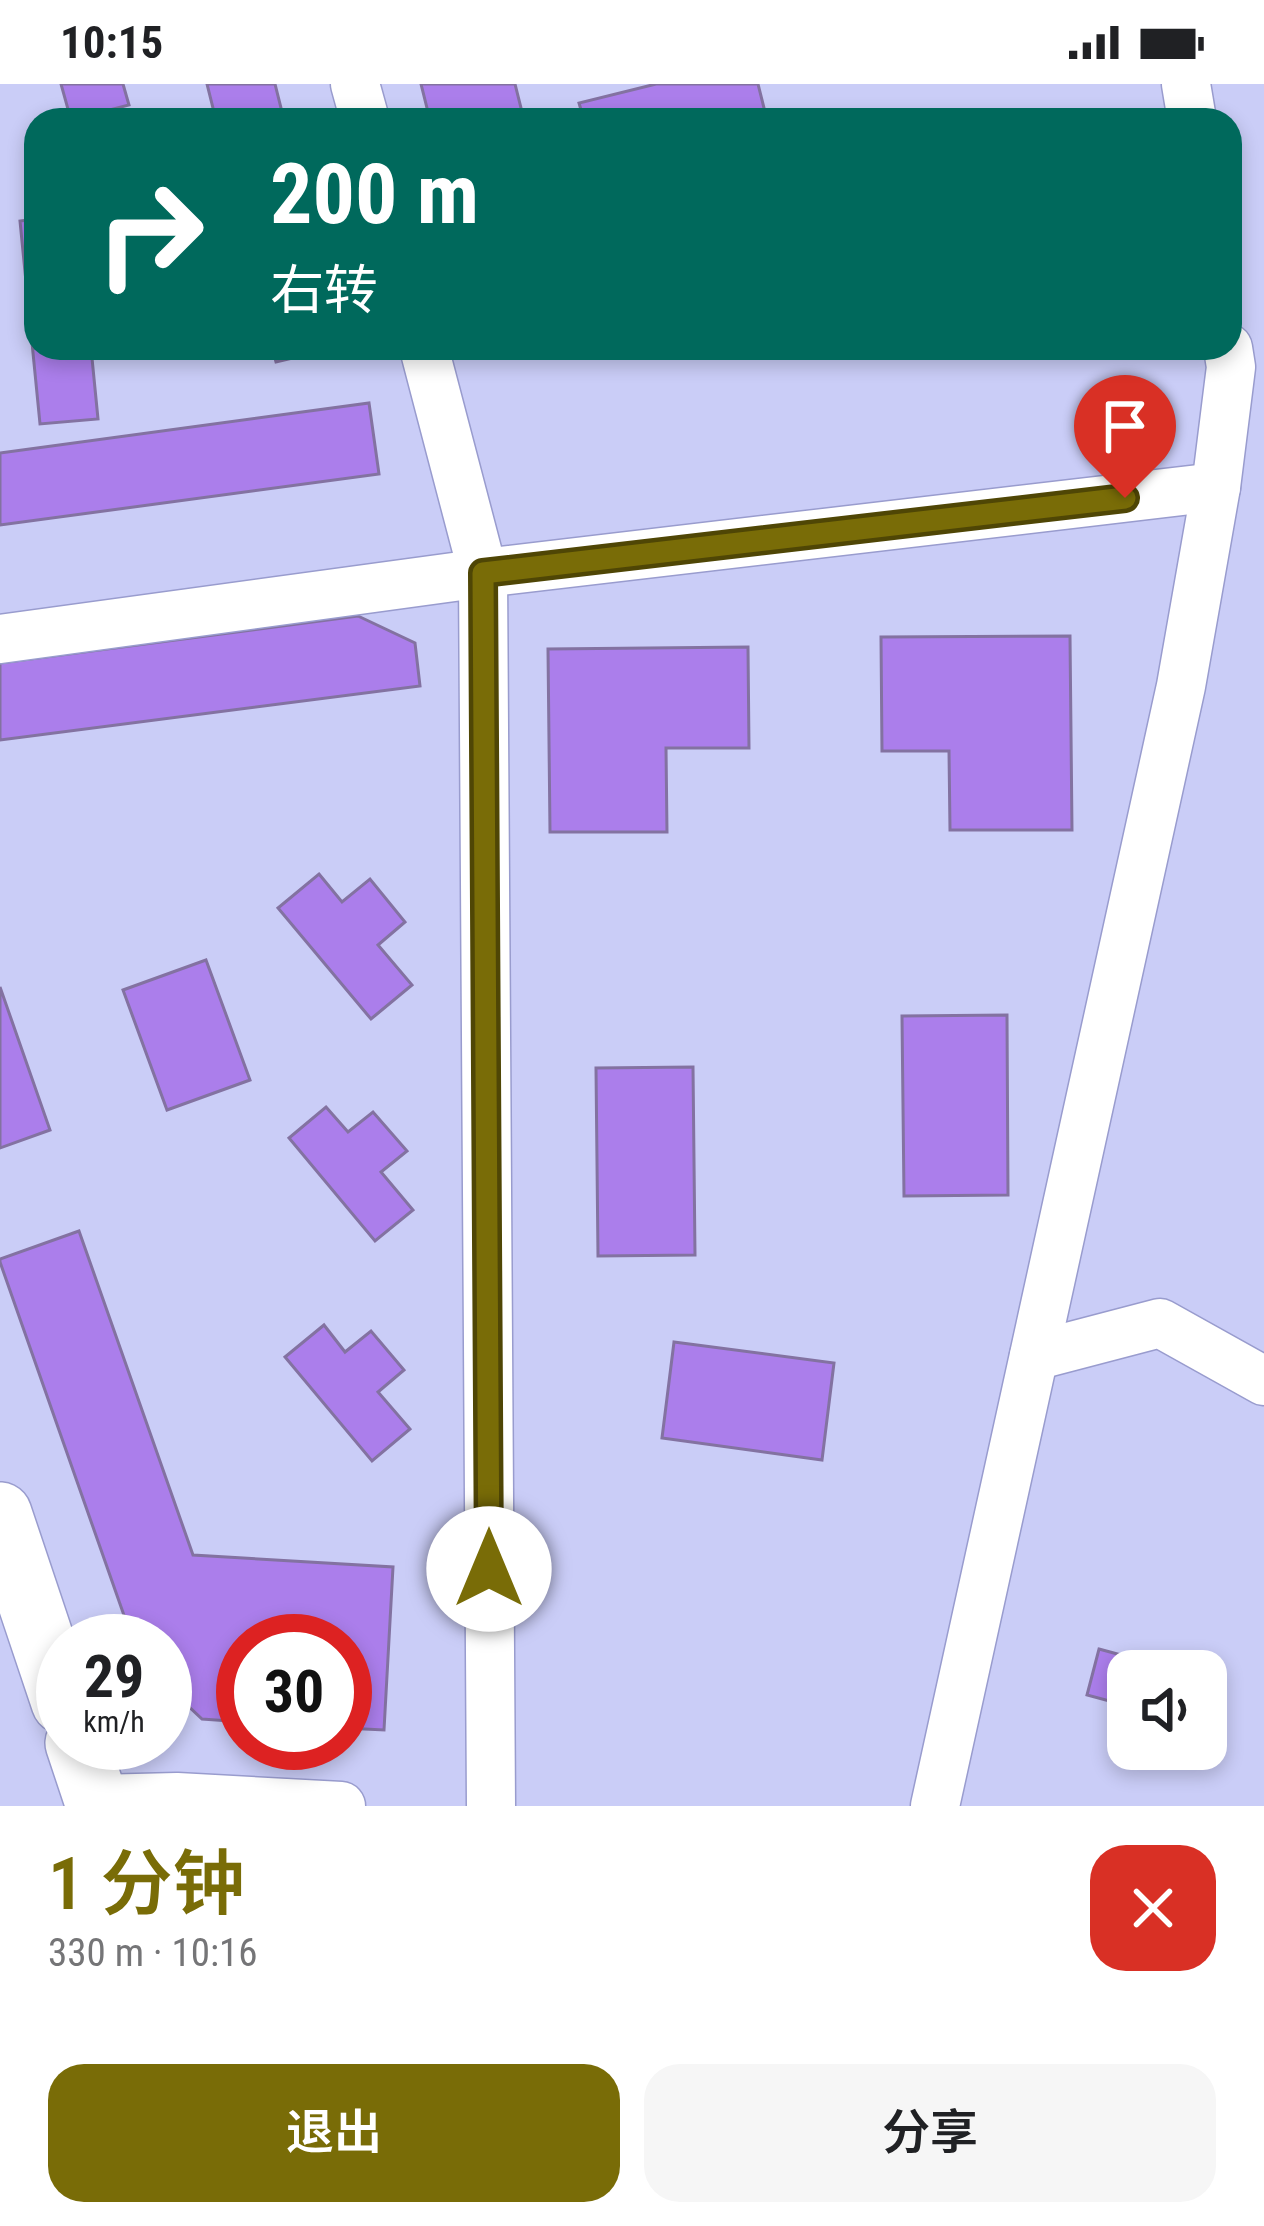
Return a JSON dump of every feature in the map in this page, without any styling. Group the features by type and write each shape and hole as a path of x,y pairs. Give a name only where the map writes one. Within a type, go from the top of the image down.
{"main road":[{"path":"0,1514 36,1621"}],"street":[{"path":"427,360 483,573 490,1806"},
{"path":"935,1806 1176,709 1216,487 1230,360"},
{"path":"0,639 483,573 1216,487"},
{"path":"1034,1356 1160,1323 1264,1381"},
{"path":"90,1783 177,1797 341,1806"}],"building":[{"path":"61,84 123,84 129,105 117,108 68,108"},
{"path":"207,84 275,84 281,108 213,108"},
{"path":"421,84 515,84 521,108 427,108"},
{"path":"656,84 758,84 764,108 580,108 579,103"},
{"path":"34,360 92,360 98,419 40,424"},
{"path":"369,403 379,474 0,525 0,453"},
{"path":"358,616 415,643 420,686 0,740 0,663"},
{"path":"1070,636 1072,830 950,830 949,751 882,751 881,637"},
{"path":"748,647 749,748 666,748 667,832 550,832 548,649"},
{"path":"319,874 342,902 370,879 405,922 378,945 412,985 371,1019 278,908"},
{"path":"206,960 250,1080 167,1110 123,990"},
{"path":"0,987 50,1130 0,1148"},
{"path":"1007,1015 1008,1195 904,1196 902,1016"},
{"path":"693,1067 695,1255 598,1256 596,1068"},
{"path":"326,1107 348,1132 373,1112 407,1151 381,1172 413,1210 375,1241 289,1138"},
{"path":"79,1231 193,1555 393,1567 384,1730 372,1729 372,1614 216,1614 216,1720 202,1719 192,1710 192,1614 124,1614 0,1259"},
{"path":"324,1325 345,1352 371,1331 404,1370 378,1392 410,1429 372,1461 285,1357"},
{"path":"674,1342 834,1363 822,1460 662,1438"},
{"path":"1099,1649 1107,1651 1107,1700 1087,1695"}],"route":[{"path":"489,1569 483,573 1125,498"}]}
